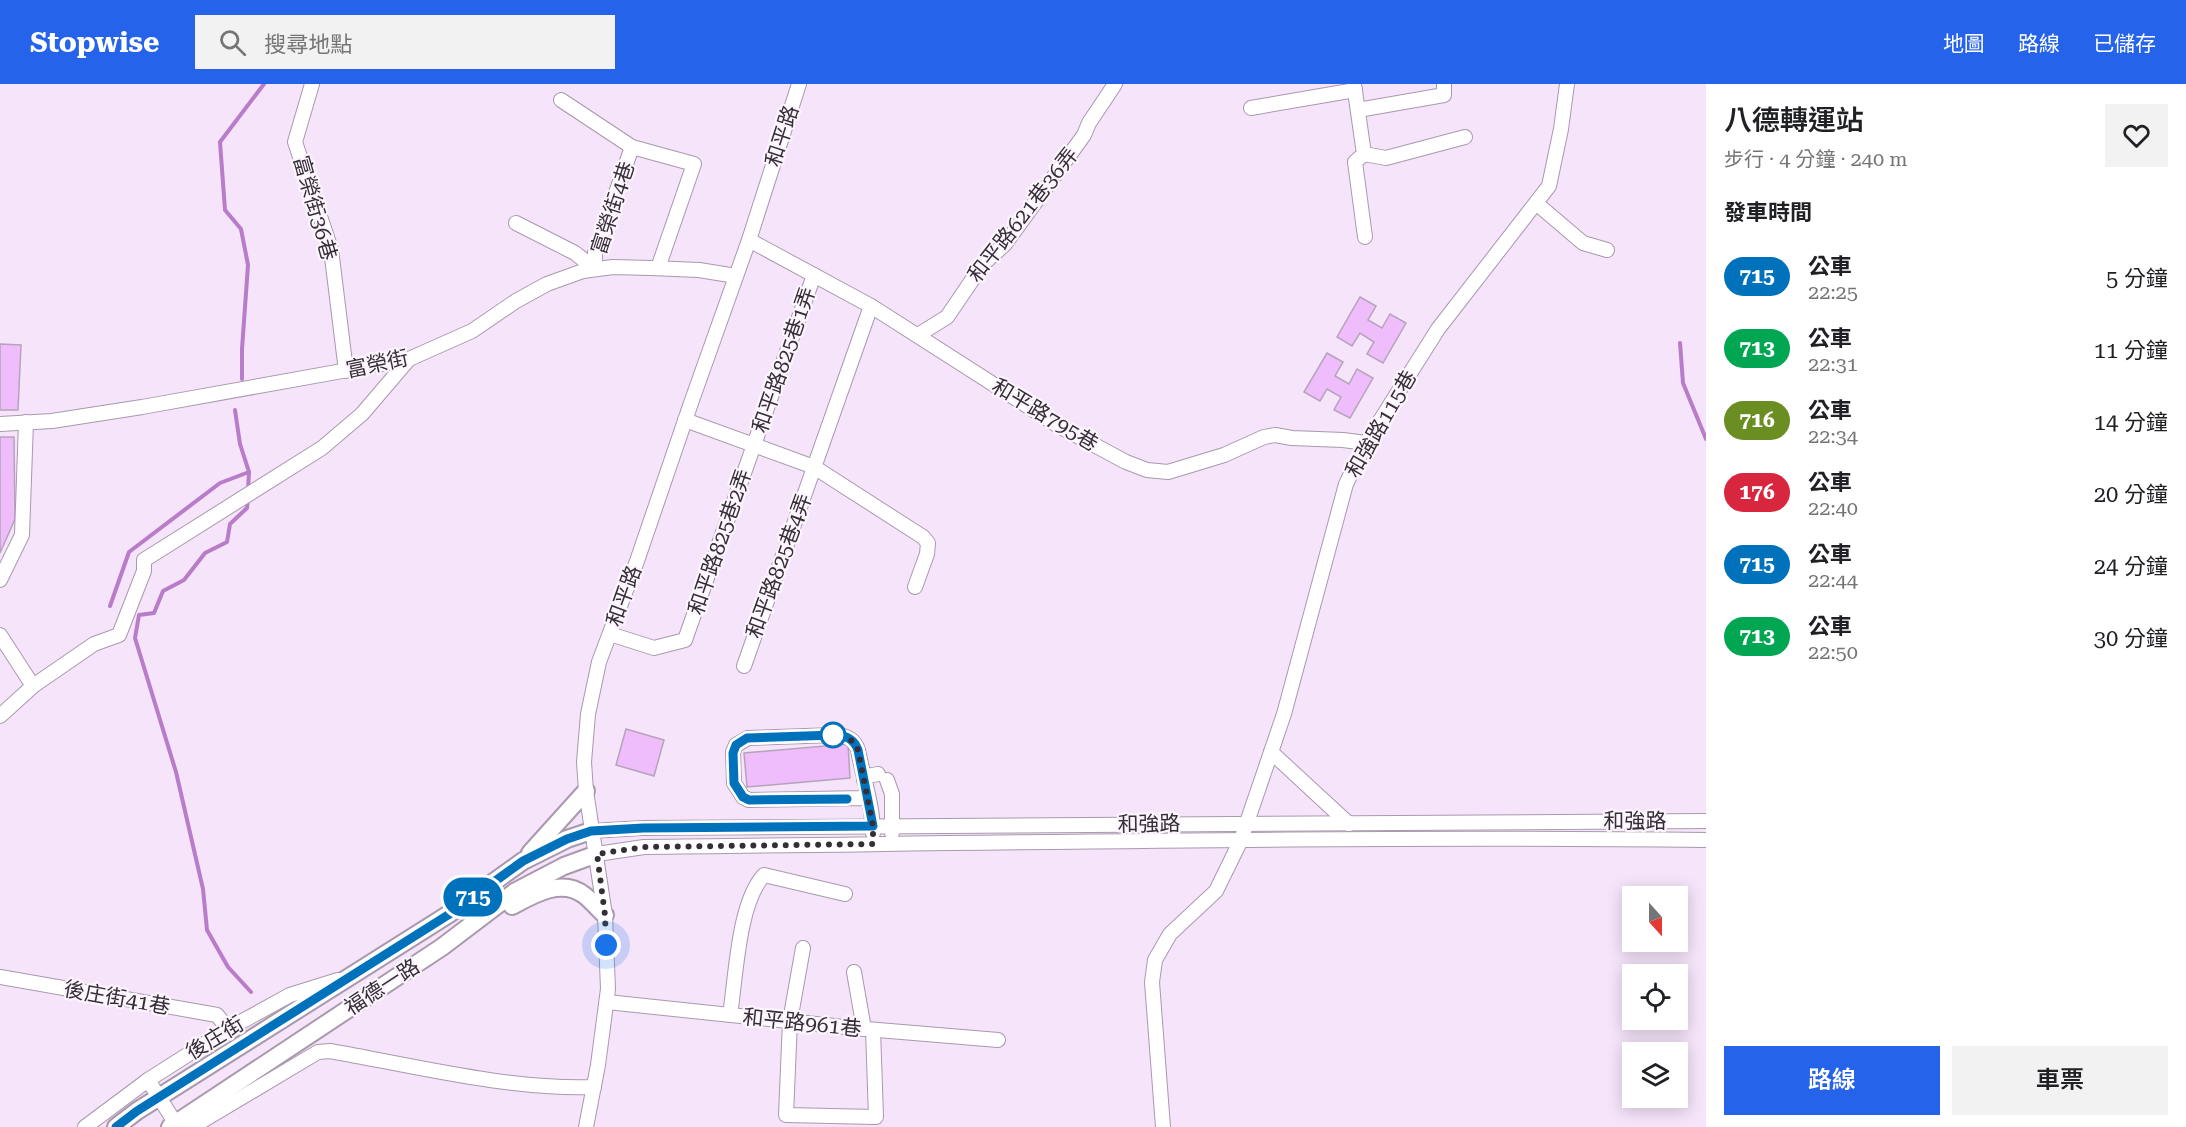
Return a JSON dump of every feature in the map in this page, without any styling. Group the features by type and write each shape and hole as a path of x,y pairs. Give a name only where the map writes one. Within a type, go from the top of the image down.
{"main road":[{"path":"523,861 586,791"},
{"name":"福德一路","path":"116,1127 159,1097 448,915 523,861 567,839 591,831"},
{"name":"福德一路","path":"175,1126 442,947 516,891 564,866 597,854"},
{"path":"442,947 524,899 551,888 562,887 583,894 605,915"}],"street":[{"name":"富榮街36巷","path":"312,84 295,142 331,249 346,371"},
{"name":"和平路621巷36弄","path":"918,335 947,317 983,264 1005,244 1084,135 1089,123 1115,84"},
{"path":"1358,110 1444,95 1444,84"},
{"name":"和強路115巷","path":"1163,1127 1152,982 1155,960 1170,934 1216,891 1244,832 1284,714 1346,484 1366,443 1438,329 1550,186 1567,84"},
{"name":"和平路","path":"586,1127 594,1088 608,988 605,915 586,791 584,762 588,714 599,662 637,561 749,240 796,85"},
{"path":"1251,108 1355,87 1364,154"},
{"path":"561,100 632,147 694,164 658,268"},
{"path":"1364,154 1386,158 1465,137"},
{"name":"富榮街4巷","path":"595,269 595,253 632,147"},
{"path":"1364,154 1355,162 1365,237"},
{"path":"1536,203 1583,243 1607,250"},
{"path":"516,223 575,252 595,269"},
{"name":"和平路795巷","path":"749,240 872,306 1057,425 1126,462 1147,470 1168,472 1275,435 1366,443"},
{"name":"富榮街","path":"0,424 52,421 142,407 409,358 472,331 516,301 548,284 582,271 613,267 658,268 699,270 736,276"},
{"name":"和平路825巷1弄","path":"754,445 814,275"},
{"name":"和平路825巷4弄","path":"744,666 872,306"},
{"path":"0,716 33,686 94,644 119,635 144,571 144,560 322,448 362,414 409,358"},
{"path":"685,420 814,466 923,537 928,543 927,554 915,587"},
{"path":"0,580 22,535 26,422"},
{"name":"和平路825巷2弄","path":"610,634 654,648 686,640 754,445"},
{"path":"0,635 33,686"},
{"path":"868,798 749,800 743,797 734,783 733,753 736,745 747,738 840,735 848,737 855,744 864,780 868,798 873,826 873,844"},
{"path":"1271,752 1348,824"},
{"path":"864,780 867,776 883,777 892,794 892,844"},
{"name":"和強路","path":"597,854 644,847 892,844 1244,832 1348,824 1706,821"},
{"name":"和強路","path":"591,831 643,828 892,826 1706,840"},
{"path":"730,1015 744,916 757,882 764,875 844,894"},
{"path":"803,948 790,1022 786,1115 876,1117 868,1029 854,972"},
{"name":"後庄街41巷","path":"0,976 217,1015 228,1029"},
{"name":"後庄街","path":"85,1127 148,1080 228,1029 290,995 352,976"},
{"name":"和平路961巷","path":"607,1002 790,1022 998,1040"},
{"path":"192,1127 318,1052 330,1051 506,1082 561,1088 594,1088"},
{"path":"148,1080 175,1126"}],"building":[{"path":"1360,297 1376,306 1368,320 1382,328 1390,314 1406,323 1383,363 1367,354 1374,342 1360,333 1352,346 1337,337"},
{"path":"0,344 21,345 18,410 0,410"},
{"path":"1327,353 1343,362 1335,376 1349,384 1357,369 1373,378 1350,418 1334,410 1341,397 1327,389 1320,401 1304,392"},
{"path":"0,437 14,437 15,519 0,553"},
{"path":"626,729 664,740 654,776 616,765"},
{"path":"848,744 850,778 747,787 744,753"}],"waterway":[{"path":"242,379 248,265 241,229 225,210 220,142 264,84"},
{"path":"1680,343 1683,383 1706,439"},
{"path":"235,410 240,444 249,472 248,491"},
{"path":"110,606 129,552 220,483 249,472"},
{"path":"248,499 247,508 230,524 227,542 205,553 184,580 163,591 154,613 139,615 135,638 176,772 203,889 207,930 228,967 251,992"}],"bus line":[{"name":"715","path":"116,1127 137,1111 448,915 523,861 567,839 591,831 643,828 873,826 858,750 848,737 834,735 747,738 736,745 733,753 734,783 743,797 749,800 847,799"}],"route":[{"path":"606,945 605,915 597,854 644,847 873,844 873,826 858,750 848,737 833,735"}]}
